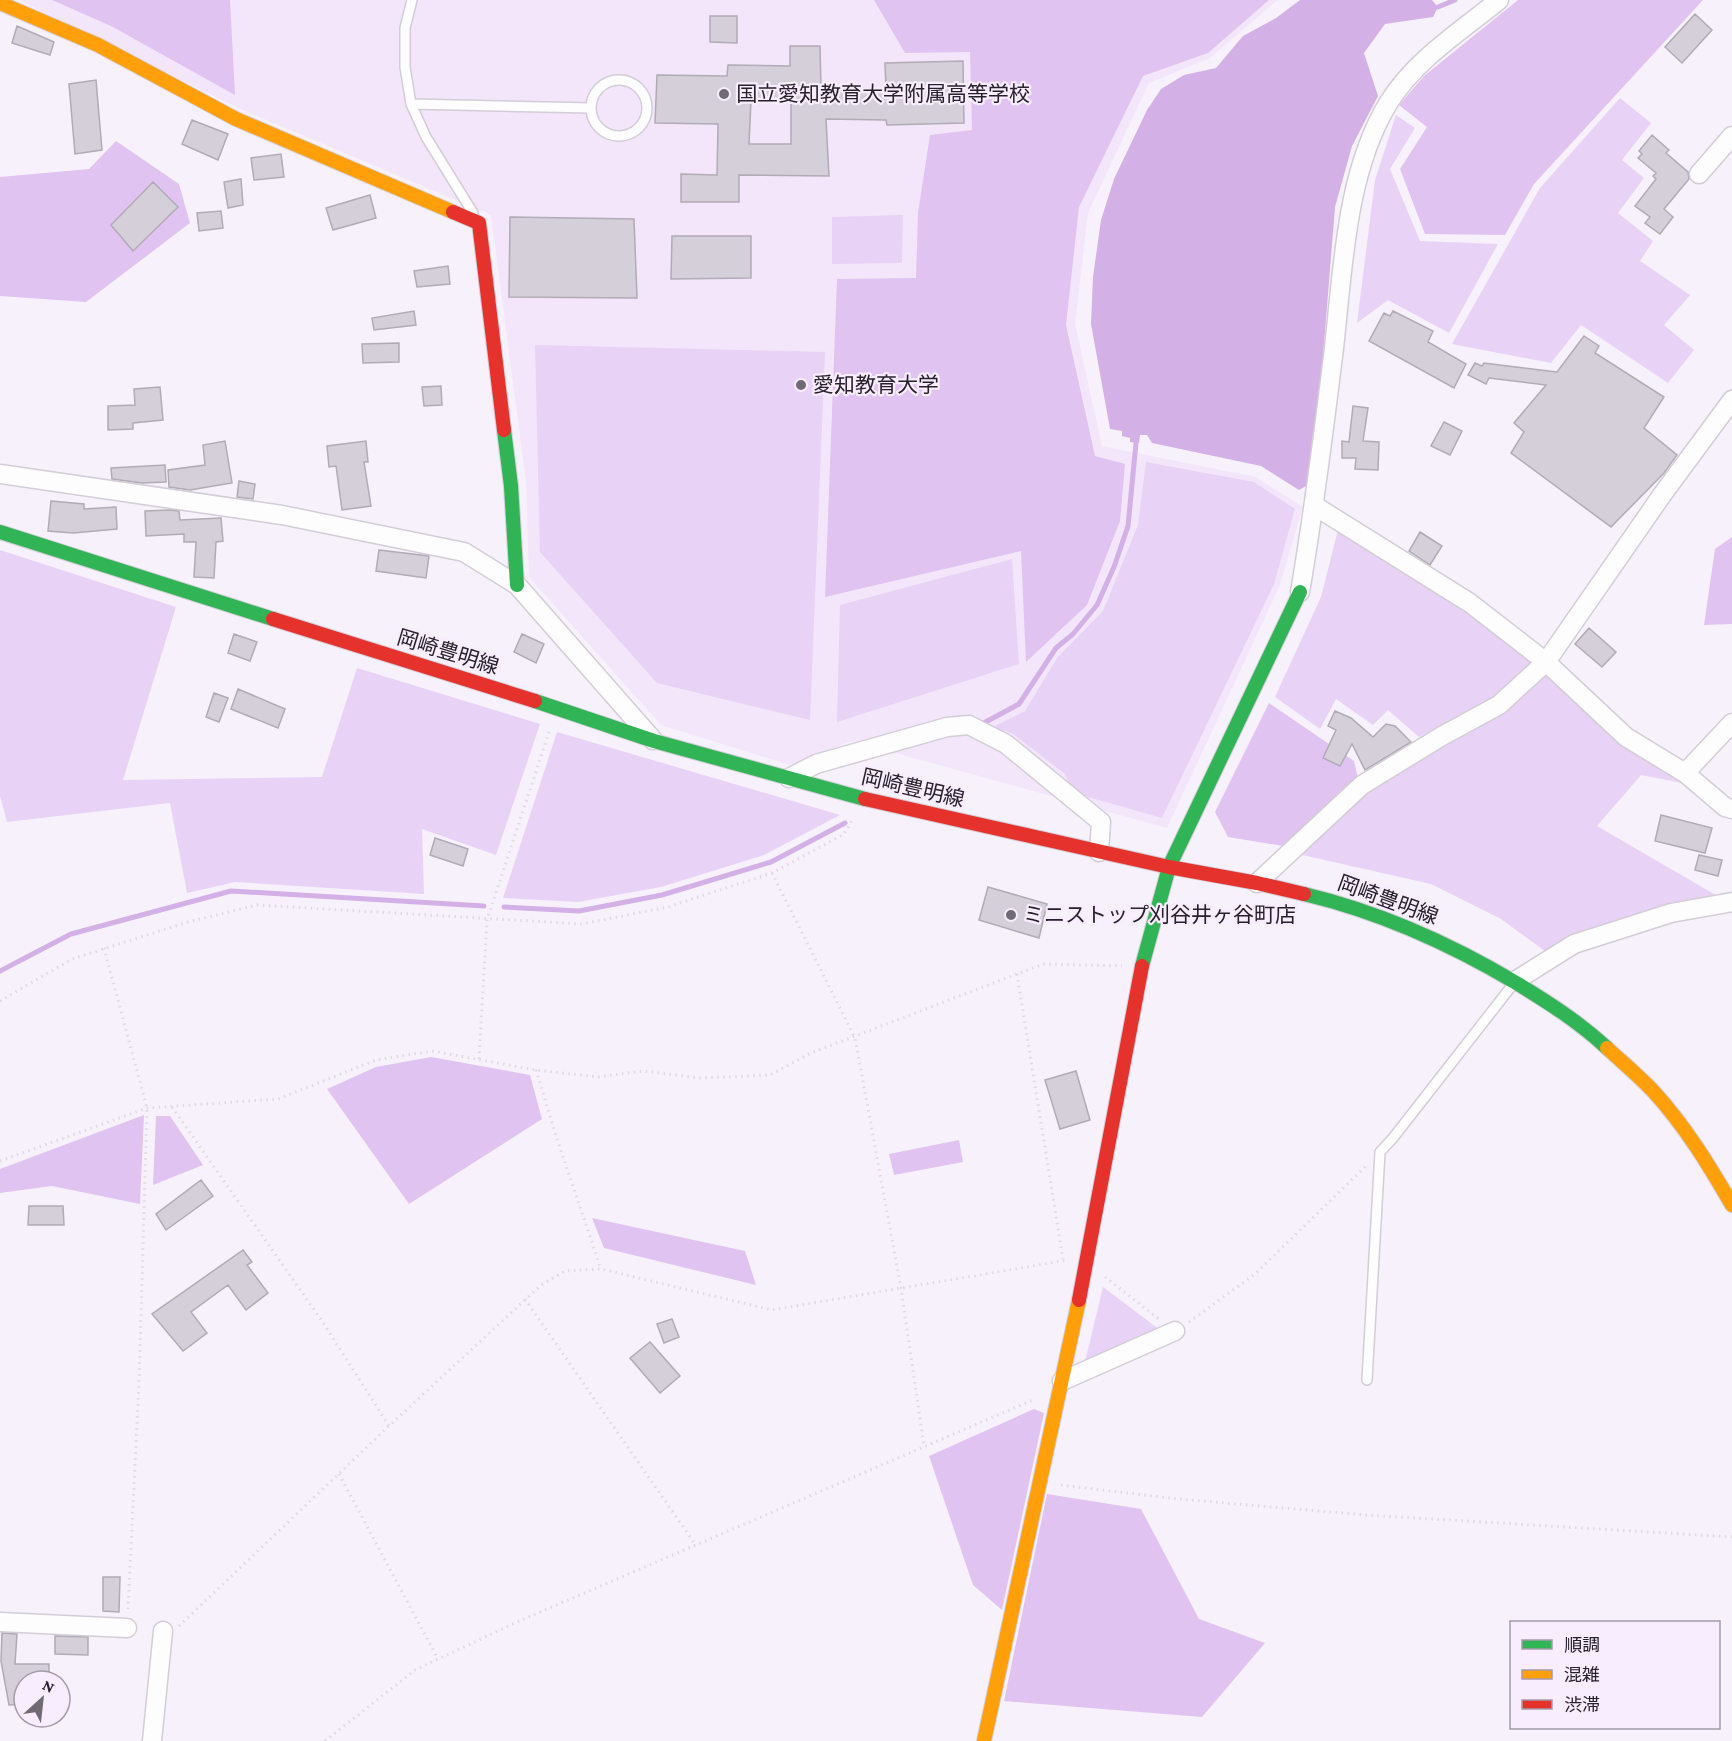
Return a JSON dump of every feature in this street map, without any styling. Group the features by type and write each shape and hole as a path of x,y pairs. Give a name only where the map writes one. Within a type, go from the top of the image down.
{"street":[{"path":"984,1741 1087,1263 1142,966 1169,867 1300,592 1315,506 1345,254 1358,178 1370,139 1390,101 1413,70 1499,0"},
{"path":"0,3 98,45 236,119 480,223 511,486 517,585"},
{"path":"1699,174 1732,136"},
{"path":"1257,883 1362,785 1442,736 1499,705 1546,662 1662,495 1732,400"},
{"path":"0,474 282,515 464,552 517,585 654,741"},
{"path":"1315,506 1470,603 1546,662 1626,737 1685,773 1725,807 1732,809"},
{"name":"岡崎豊明線","path":"0,532 557,708 654,741 865,799 1099,852 1257,883 1317,897 1387,920 1440,941 1515,981 1590,1032 1652,1090 1704,1157 1732,1205"},
{"path":"1685,773 1732,723"},
{"path":"789,778 816,764 948,727 969,725 1006,744 1101,822 1099,852"},
{"path":"1515,981 1574,945 1671,913 1731,900"},
{"path":"1060,1389 1175,1331"},
{"path":"0,1622 127,1628"},
{"path":"152,1741 164,1631"}],"lane":[{"path":"412,0 405,28 405,67 411,104 426,137 480,223"},
{"path":"614,81 633,84 640,90 647,108 642,125 635,131 619,136 602,131 596,125 591,108 592,99 597,90 614,81"},
{"path":"411,104 591,108"},
{"path":"1367,1380 1380,1152 1515,981"}],"path":[{"path":"479,1059 487,920 557,708"},
{"path":"0,1001 72,959 188,922 257,905 582,924 668,907 772,873 844,834 865,799"},
{"path":"772,873 855,1038 901,1288 924,1446"},
{"path":"104,948 147,1108 139,1383 127,1628"},
{"path":"0,1161 147,1108 278,1099 376,1060 432,1051 536,1070 598,1077 643,1071 700,1078 770,1075 811,1053 1043,964 1142,966"},
{"path":"1017,974 1064,1259"},
{"path":"536,1070 601,1269"},
{"path":"172,1107 322,1321 389,1426"},
{"path":"164,1631 182,1625 525,1299 541,1285 566,1271 601,1269 772,1310 1064,1259 1087,1263 1175,1331 1256,1274 1380,1152"},
{"path":"525,1299 695,1544"},
{"path":"325,1741 415,1670 517,1622 695,1544 1060,1389"},
{"path":"339,1474 438,1659"},
{"path":"1041,1483 1178,1499 1366,1515 1732,1537"}],"shaded area":[{"name":"愛知教育大学","path":"19,0 1278,0 1210,58 1149,83 1088,213 1075,324 1102,446 1256,477 1303,507 1280,585 1167,828 852,741 790,765 661,725 529,577 526,482 491,215 238,108"},
{"path":"52,0 230,0 235,95 111,26"},
{"path":"874,0 1269,0 1208,53 1143,76 1079,207 1066,325 1095,456 1125,464 1120,521 1087,605 1026,662 1021,551 825,597 837,279 916,278 918,213 930,135 972,130 970,52 905,53"},
{"path":"1300,0 1432,0 1438,7 1433,17 1385,24 1364,53 1378,96 1352,146 1335,207 1313,482 1299,490 1261,466 1152,443 1147,435 1140,435 1139,443 1130,442 1130,438 1122,436 1122,431 1110,429 1091,324 1093,277 1101,220 1114,179 1147,110 1161,89 1184,75 1216,68 1243,36 1276,18"},
{"path":"1518,0 1703,0 1534,184 1505,235 1425,234 1400,169 1427,127 1399,105 1424,76"},
{"path":"1620,98 1651,123 1622,160 1644,178 1618,213 1653,241 1640,261 1690,295 1664,325 1694,350 1668,383 1581,325 1551,363 1452,344 1540,188"},
{"path":"1396,115 1415,128 1390,169 1420,241 1498,244 1449,333 1388,300 1357,323 1375,180"},
{"path":"116,141 179,184 190,223 86,302 0,296 0,177 89,169"},
{"path":"903,215 902,263 832,264 832,217"},
{"path":"535,345 825,352 810,720 657,683 540,552"},
{"path":"1146,462 1254,482 1295,509 1274,584 1162,818 1074,793 1065,774 1013,734 993,727 1025,711 1057,658 1103,611 1138,525"},
{"path":"1338,530 1463,608 1533,663 1494,697 1419,737 1388,710 1373,725 1336,699 1320,729 1275,697 1321,597"},
{"path":"1732,537 1732,624 1704,625 1715,549"},
{"path":"0,550 176,607 123,780 322,777 357,668 540,724 496,855 422,829 424,894 235,882 187,893 170,803 7,822 0,796"},
{"path":"1012,559 1019,664 837,722 840,605"},
{"path":"1545,673 1621,745 1682,783 1641,775 1597,826 1719,897 1671,904 1569,935 1545,951 1501,919 1431,884 1298,854 1369,790 1502,713"},
{"path":"1269,703 1354,761 1358,778 1283,846 1228,837 1215,812"},
{"path":"557,732 840,815 764,855 661,887 578,902 503,898"},
{"path":"431,1057 530,1075 542,1119 409,1204 327,1089 376,1067"},
{"path":"144,1115 140,1204 52,1186 0,1193 0,1169"},
{"path":"156,1116 170,1116 203,1165 153,1185"},
{"path":"959,1140 963,1162 894,1175 889,1154"},
{"path":"592,1218 745,1251 756,1285 604,1248"},
{"path":"1103,1287 1160,1330 1085,1362"},
{"path":"1034,1409 1044,1413 1002,1610 973,1585 929,1456"},
{"path":"1047,1494 1141,1509 1199,1619 1265,1643 1202,1717 1004,1701"}],"building":[{"path":"1695,14 1712,30 1682,63 1665,47"},
{"path":"710,16 737,16 737,43 710,42"},
{"path":"17,26 54,42 50,55 12,43"},
{"path":"790,46 820,46 821,87 886,89 885,63 963,61 964,123 887,125 886,120 826,119 829,176 739,175 739,202 681,202 681,174 717,175 718,124 655,123 657,75 727,76 728,65 790,66","holes":["751,100 791,101 791,144 749,144"]},
{"path":"96,80 102,150 75,154 69,84"},
{"path":"192,120 228,134 218,160 182,144"},
{"path":"1652,135 1669,150 1666,153 1688,172 1689,179 1664,209 1673,217 1660,234 1645,223 1650,217 1635,206 1656,179 1653,176 1656,173 1638,158 1642,154 1639,151"},
{"path":"281,154 284,177 254,180 251,158"},
{"path":"241,179 243,205 228,208 224,182"},
{"path":"153,182 178,207 133,251 111,225"},
{"path":"370,195 376,218 333,230 326,208"},
{"path":"221,211 223,228 199,231 197,213"},
{"path":"510,217 634,219 637,298 509,297"},
{"path":"672,236 751,236 751,278 671,279"},
{"path":"448,266 450,284 417,287 414,271"},
{"path":"414,311 416,325 374,330 372,318"},
{"path":"1393,311 1433,331 1428,342 1466,364 1454,388 1369,341 1384,313 1390,316"},
{"path":"1584,336 1599,346 1595,353 1664,397 1644,428 1677,455 1664,473 1611,527 1511,453 1524,432 1514,423 1546,385 1489,378 1486,384 1468,375 1475,363 1482,366 1484,363 1557,372"},
{"path":"399,343 399,362 363,363 362,344"},
{"path":"441,386 442,405 424,406 422,387"},
{"path":"160,387 163,420 133,423 133,429 108,430 108,406 135,405 134,389"},
{"path":"1353,406 1368,408 1363,441 1379,442 1378,470 1355,469 1356,458 1342,458 1342,441 1349,442"},
{"path":"1444,422 1462,431 1450,455 1431,446"},
{"path":"225,441 232,483 190,490 169,487 168,470 205,465 203,445"},
{"path":"366,441 368,462 364,462 371,506 342,510 336,466 329,467 327,446"},
{"path":"165,465 166,482 142,483 112,479 111,468"},
{"path":"239,481 255,484 253,499 237,497"},
{"path":"51,501 84,504 84,509 116,507 117,529 73,533 48,531"},
{"path":"145,511 179,511 180,520 221,518 223,541 216,542 214,578 194,577 196,542 184,542 184,534 146,536"},
{"path":"1420,532 1442,546 1430,565 1409,551"},
{"path":"379,550 429,556 426,578 376,571"},
{"path":"1589,628 1616,652 1602,667 1575,644"},
{"path":"234,634 257,642 250,661 228,653"},
{"path":"522,634 544,644 536,663 514,652"},
{"path":"238,689 285,709 278,728 231,709"},
{"path":"214,693 228,698 219,722 206,717"},
{"path":"1335,711 1351,718 1373,737 1386,724 1395,726 1411,742 1365,770 1352,744 1340,766 1323,758 1336,730 1328,726"},
{"path":"1661,815 1712,828 1705,853 1655,841"},
{"path":"435,838 468,849 463,866 430,855"},
{"path":"1699,855 1722,860 1718,876 1695,870"},
{"path":"988,887 1047,904 1039,938 979,920"},
{"path":"1076,1071 1090,1120 1060,1129 1045,1080"},
{"path":"201,1180 213,1196 166,1230 156,1214"},
{"path":"29,1206 63,1206 64,1225 28,1225"},
{"path":"243,1250 252,1262 247,1265 268,1293 246,1310 228,1285 191,1312 207,1333 183,1351 152,1314"},
{"path":"672,1319 679,1337 664,1343 657,1324"},
{"path":"650,1342 680,1376 660,1393 630,1358"},
{"path":"103,1577 120,1577 119,1612 103,1611"},
{"path":"2,1633 17,1634 15,1664 49,1664 49,1669 12,1669 12,1705 9,1705 1,1661"},
{"path":"55,1636 88,1637 88,1655 55,1654"}],"waterway":[{"path":"1438,7 1455,0"},
{"path":"980,725 1019,704 1056,648 1073,634 1097,605 1114,567 1128,526 1136,443"},
{"path":"504,907 579,911 662,895 771,862 845,823"},
{"path":"0,971 71,934 231,891 484,906"}],"traffic: fast":[{"path":"504,430 511,486 517,585"},
{"path":"0,532 273,619"},
{"path":"1142,966 1169,867 1300,592"},
{"path":"535,701 654,741 865,799"},
{"path":"1304,894 1387,920 1493,969 1552,1006 1607,1048"}],"traffic: slow":[{"path":"0,3 98,45 236,119 453,212"},
{"path":"1607,1048 1648,1086 1676,1118 1732,1205"},
{"path":"984,1741 1079,1300"}],"traffic: jam":[{"path":"453,212 479,223 504,430"},
{"path":"273,619 535,701"},
{"path":"865,799 1169,867 1304,894"},
{"path":"1079,1300 1142,966"}],"place":[{"name":"国立愛知教育大学附属高等学校","path":"724,94"},
{"name":"愛知教育大学","path":"801,385"},
{"name":"ミニストップ刈谷井ヶ谷町店","path":"1011,915"}]}
